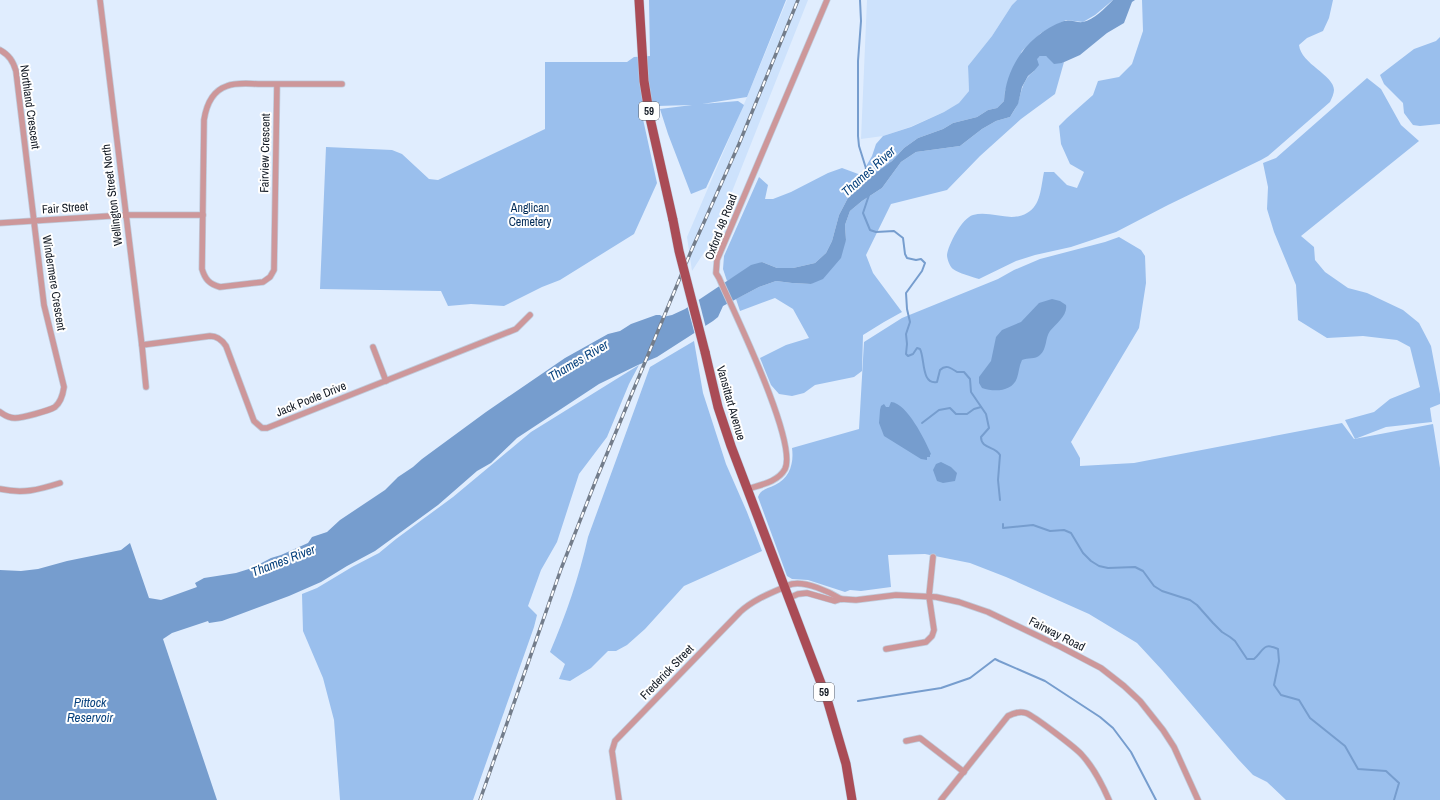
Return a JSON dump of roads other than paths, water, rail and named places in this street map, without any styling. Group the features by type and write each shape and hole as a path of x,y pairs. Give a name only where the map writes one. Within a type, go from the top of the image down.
{"main road":[{"name":"Vansittart Avenue","path":"640,0 642,60 650,118 679,251 722,420 827,699 846,764 852,800"}],"street":[{"name":"Wellington Street North","path":"100,0 146,387"},
{"name":"Oxford 48 Road","path":"748,489 781,475 785,468 787,459 785,444 770,395 716,273 717,260 827,0"},
{"name":"Northland Crescent","path":"0,50 10,57 16,71 33,221"},
{"name":"Fairview Crescent","path":"240,84 277,84 275,268 267,280 260,283 220,287 213,285 208,282 202,269 204,120 207,106 213,96 226,86 240,84"},
{"path":"277,84 342,84"},
{"name":"Fair Street","path":"0,223 125,215 203,216"},
{"name":"Windermere Crescent","path":"0,412 17,418 48,410 59,402 63,394 64,387 44,304 33,221"},
{"name":"Jack Poole Drive","path":"142,344 210,336 220,339 226,346 254,421 262,428 267,428 516,329 530,315"},
{"path":"373,347 386,381"},
{"path":"0,489 15,492 28,492 60,483"},
{"path":"886,649 922,644 930,640 934,630 930,596 933,557"},
{"name":"Fairway Road","path":"785,587 792,584 806,585 832,593 841,599"},
{"name":"Frederick Street","path":"619,800 612,752 616,741 740,612 749,604 769,593 785,587"},
{"name":"Fairway Road","path":"789,598 798,594 807,593 835,601 841,599 856,600 896,595 930,596 959,602 988,612 1070,652 1106,672 1140,701 1161,726 1174,748 1198,800"},
{"path":"941,800 1008,716 1017,712 1024,713 1036,719 1071,745 1083,756 1096,775 1109,800"},
{"path":"906,742 920,738 964,772"}],"water":[{"path":"1113,0 1135,0 1132,2 1124,23 1107,33 1080,55 1062,63 1054,64 1046,56 1040,56 1037,59 1039,65 1028,76 1022,87 1018,104 1010,117 996,121 982,129 960,146 916,152 901,162 882,188 850,211 845,225 846,240 841,258 823,279 811,284 776,281 759,287 723,306 718,317 713,321 657,357 599,384 517,438 491,463 477,471 438,505 375,551 321,582 289,596 222,621 209,623 208,621 172,633 163,639 217,800 0,800 0,570 21,571 38,569 67,561 121,550 130,543 149,598 161,600 197,587 195,583 204,578 236,573 252,568 271,558 308,543 312,537 327,532 340,520 385,490 398,477 486,412 565,358 608,334 620,331 631,324 656,315 663,317 685,309 751,265 762,262 777,268 793,268 815,263 826,253 832,241 839,215 850,194 858,185 892,161 904,148 918,138 943,129 953,123 977,117 988,110 997,108 1004,101 1009,75 1015,63 1031,42 1052,26 1064,21 1069,20 1083,22 1091,19"},
{"path":"1052,299 1060,301 1066,305 1066,309 1063,316 1048,334 1042,353 1036,357 1022,360 1015,383 1011,386 1002,390 982,388 979,383 979,377 991,361 996,337 1002,330 1021,322 1039,303"},
{"path":"891,402 897,404 903,409 915,423 931,454 930,457 927,457 927,460 921,459 884,436 879,423 880,410 881,406 884,404 886,407 889,407"},
{"path":"941,462 951,467 957,473 955,481 943,483 937,481 933,470 936,464"}],"waterway":[{"name":"Thames River","path":"860,0 861,21 858,61 858,136 859,146 869,178 871,180"},
{"path":"869,195 863,213 870,230 876,232 894,231 903,238 907,258 916,260 921,259 925,263 922,271 906,293 910,322 906,334 906,354 908,356 913,354 917,348 920,349 922,353 924,370 928,379 932,382 937,382 940,370 944,367 951,368 957,372 964,372 970,379 971,392 986,414 989,428 981,437 983,444 995,450 1000,455 998,480 1000,500"},
{"path":"922,423 939,410 950,408 956,414 967,414 974,409 981,407"},
{"path":"1003,524 1003,528 1033,525 1050,531 1064,530 1071,533 1083,553 1099,566 1108,568 1135,567 1143,571 1154,586 1162,591 1190,600 1197,605 1222,632 1235,641 1247,659 1254,659 1264,648 1269,646 1278,649 1279,661 1274,685 1281,695 1299,700 1310,718 1345,746 1358,769 1386,771 1399,783 1394,800"},
{"path":"858,701 941,688 970,678 995,659 1045,681 1100,717 1113,728 1131,752 1156,800"}],"railway":[{"path":"480,800 561,569 596,480 692,249 739,144 798,0"}],"park label":[{"name":"Anglican Cemetery","path":"530,215"}],"water label":[{"name":"Pittock Reservoir","path":"90,710"}]}
